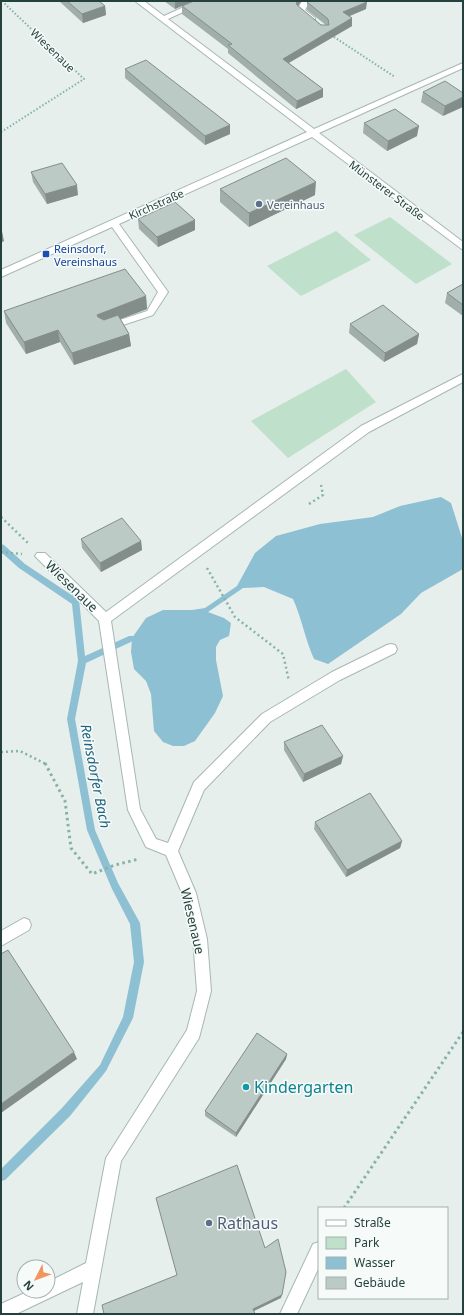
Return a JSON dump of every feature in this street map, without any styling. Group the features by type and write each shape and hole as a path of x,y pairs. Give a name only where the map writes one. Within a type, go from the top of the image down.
{"street":[{"path":"139,1 311,134"},
{"path":"163,20 203,1"},
{"path":"306,1 301,10 324,30"},
{"name":"Kirchstraße","path":"1,274 463,65"},
{"name":"Münsterer Straße","path":"311,134 463,247"},
{"path":"105,328 150,313 163,292 114,224"},
{"path":"106,619 365,429 463,378"},
{"name":"Wiesenaue","path":"41,556 106,619 134,810 151,843 172,851 189,893 200,939 204,991 194,1033 114,1158 85,1314"},
{"path":"172,851 199,786 266,718 336,676 391,649"},
{"path":"1,939 24,925"},
{"path":"288,1314 318,1252"},
{"path":"56,1287 94,1268"},
{"path":"1,1313 30,1299"}],"path":[{"name":"Wiesenaue","path":"1,132 84,79 4,3 4,1"},
{"path":"324,30 412,88"},
{"name":"Wiesenaue","path":"1,517 41,556"},
{"path":"198,551 235,617 283,654 294,701"},
{"path":"1,552 23,554"},
{"path":"1,752 20,751 45,763 65,801 70,848 92,874 98,870 115,865"},
{"path":"345,1207 463,1032"}],"green space":[{"path":"390,217 452,264 416,284 354,235"},
{"path":"336,231 371,260 301,296 267,266"},
{"path":"346,369 376,402 288,458 251,421"}],"water":[{"path":"441,497 451,503 463,541 463,569 421,593 401,614 328,664 314,659 293,599 264,587 243,588 208,612 224,618 231,623 229,636 220,640 216,647 216,660 223,696 215,713 195,741 184,746 173,746 163,742 154,731 151,694 146,681 134,669 131,652 132,638 146,618 163,610 192,610 205,608 237,586 255,553 276,536 320,524 373,517 400,506"}],"building":[{"path":"67,1 99,1 105,6 82,14"},
{"path":"194,1 296,1 297,5 321,25 329,25 328,19 307,2 308,1 367,2 343,12 352,18 283,59 323,89 297,101 228,45 232,44 182,6"},
{"path":"146,60 230,125 205,136 125,69"},
{"path":"445,81 463,93 463,97 445,106 423,92"},
{"path":"395,109 419,126 388,141 364,123"},
{"path":"286,158 316,182 249,213 220,189"},
{"path":"62,163 77,185 45,194 31,172"},
{"path":"175,202 195,220 157,237 138,219"},
{"path":"125,269 146,296 97,315 104,320 118,315 129,334 72,353 58,330 24,342 4,311"},
{"path":"463,284 463,305 447,293"},
{"path":"383,305 419,334 385,353 350,324"},
{"path":"122,518 141,541 100,563 81,539"},
{"path":"322,725 343,756 304,774 284,742"},
{"path":"370,793 402,841 347,870 315,822"},
{"path":"8,950 74,1052 1,1104 1,954"},
{"name":"Kindergarten","path":"257,1033 287,1054 236,1133 205,1111"},
{"name":"Rathaus","path":"237,1165 265,1248 278,1239 286,1272 282,1295 253,1309 255,1314 104,1314 102,1305 177,1275 156,1198"}],"waterway":[{"name":"Reinsdorfer Bach","path":"1,547 22,566 76,602 82,661"},
{"name":"Reinsdorfer Bach","path":"82,661 132,638"},
{"name":"Reinsdorfer Bach","path":"1,1176 66,1112 103,1068 128,1018 139,962 135,923 115,886 91,830 71,719 82,661"}],"place":[{"name":"Vereinhaus","path":"259,204"},
{"name":"Reinsdorf, Vereinshaus","path":"46,254"},
{"name":"Kindergarten","path":"246,1087"},
{"name":"Rathaus","path":"209,1223"}]}
